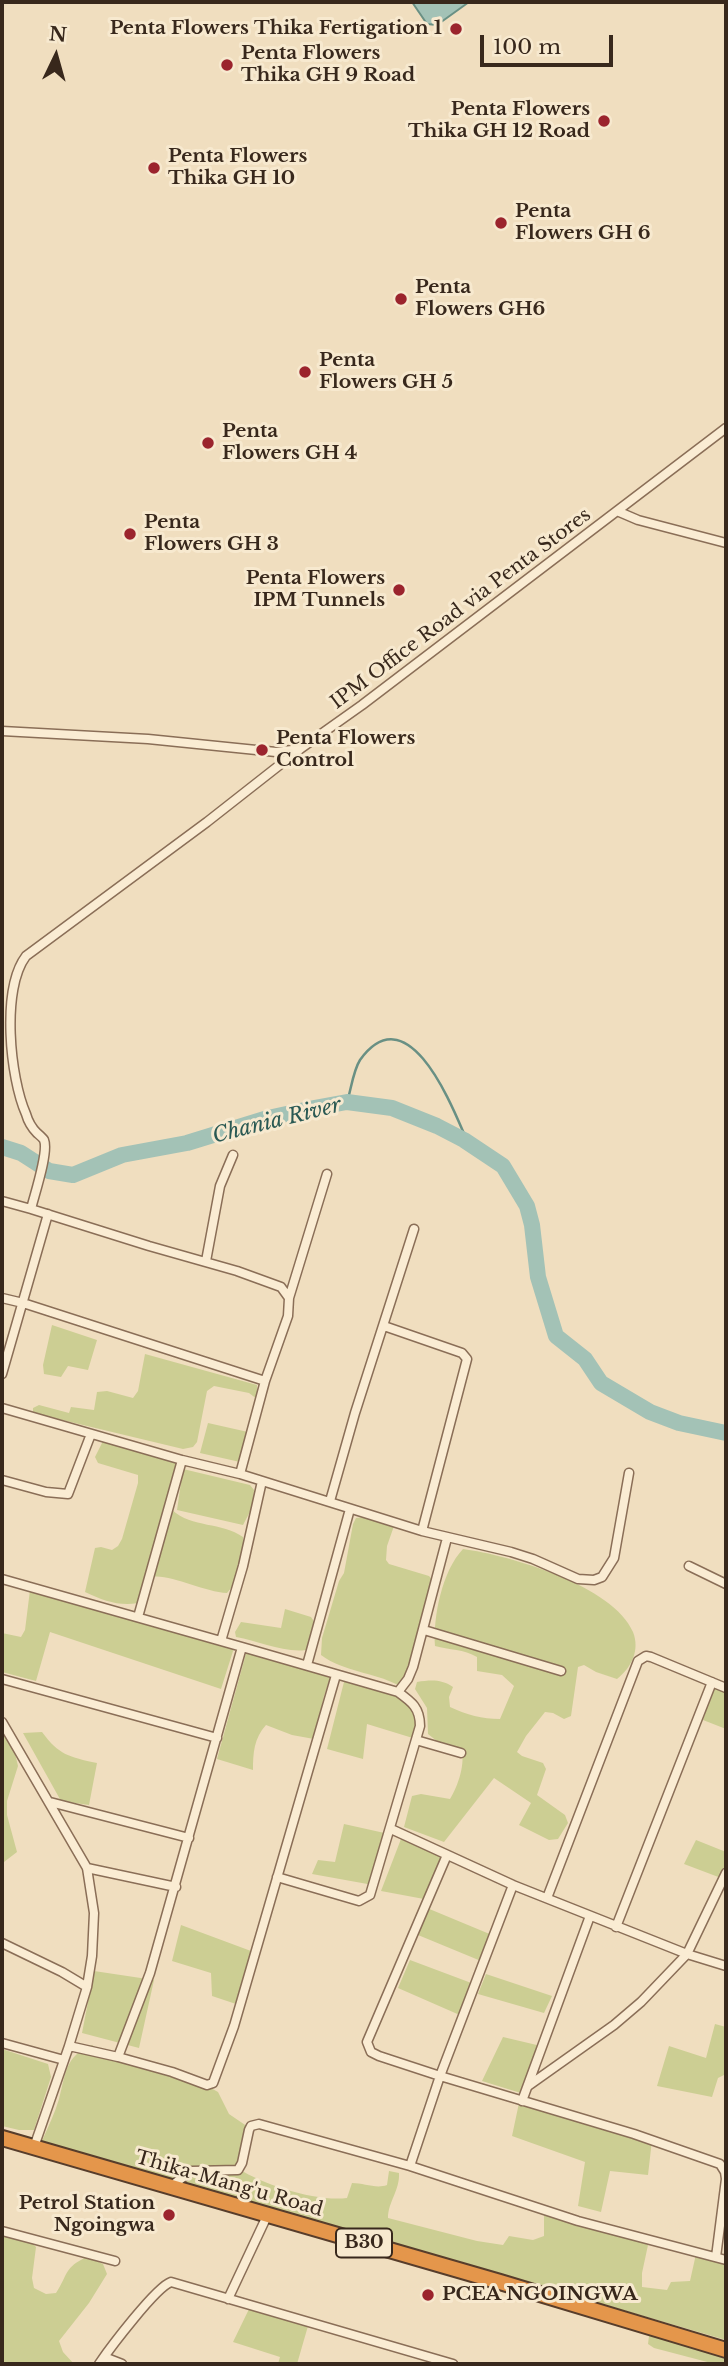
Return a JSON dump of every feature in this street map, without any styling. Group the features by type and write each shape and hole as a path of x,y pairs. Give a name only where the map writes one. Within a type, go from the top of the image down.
{"highway":[{"name":"Thika-Mang'u Road","path":"2,2138 726,2350"}],"street":[{"path":"614,513 726,428"},
{"name":"IPM Office Road via Penta Stores","path":"31,1209 42,1171 45,1144 25,1114 12,1063 11,1015 14,986 21,962 26,956 614,513 726,542"},
{"path":"2,732 148,739 276,752 300,749"},
{"path":"206,1261 220,1186 233,1155"},
{"path":"240,1474 327,1174"},
{"path":"2,1201 206,1261 281,1287 289,1298"},
{"path":"2,1374 48,1214"},
{"path":"330,1501 414,1229"},
{"path":"2,1298 265,1381"},
{"path":"384,1326 462,1353 467,1359 422,1531"},
{"path":"2,1408 240,1474 422,1531 511,1552 578,1579 594,1580 607,1572 614,1558 629,1473"},
{"path":"2,1480 46,1492 68,1494 91,1434"},
{"path":"138,1617 182,1460"},
{"path":"221,1641 243,1566 261,1481"},
{"path":"307,1665 350,1508"},
{"path":"398,1692 413,1667 447,1538"},
{"path":"689,1566 726,1584"},
{"path":"2,1579 398,1692 414,1704 420,1726 374,1889 366,1898 359,1900 277,1877"},
{"path":"424,1630 561,1671"},
{"path":"118,2057 150,1973 242,1647"},
{"path":"547,1898 638,1661 646,1656 650,1657 726,1688"},
{"path":"69,2046 211,2084 234,2026 336,1675"},
{"path":"2,1679 217,1738"},
{"path":"616,1927 712,1682"},
{"path":"2,1722 87,1868 94,1920 87,1987 34,2147"},
{"path":"416,1740 461,1753"},
{"path":"50,1802 189,1838"},
{"path":"391,1829 513,1885 687,1955 726,1966"},
{"path":"447,1855 367,2042 371,2052 440,2076 634,2134 720,2164 726,2179 716,2257"},
{"path":"87,1868 176,1886"},
{"path":"528,2086 621,2020 687,1955 726,1872"},
{"path":"410,2166 440,2076 513,1885"},
{"path":"522,2101 590,1916"},
{"path":"2,1943 87,1987"},
{"path":"2,2043 64,2060"},
{"path":"171,2186 191,2171 238,2169 242,2163 248,2130 259,2124 410,2166 579,2221 726,2260"},
{"path":"228,2299 267,2216"},
{"path":"2,2231 115,2261"},
{"path":"102,2361 166,2284 178,2283 453,2364"},
{"path":"102,2361 122,2364"}],"green space":[{"path":"52,1325 97,1340 88,1370 68,1366 61,1377 44,1374 43,1365"},
{"path":"145,1354 257,1385 257,1399 249,1393 214,1386 207,1391 197,1442 193,1447 183,1449 33,1413 33,1408 39,1405 69,1413 71,1407 94,1410 97,1392 107,1391 133,1398 138,1391"},
{"path":"208,1423 248,1432 240,1462 200,1453"},
{"path":"103,1441 176,1459 180,1469 172,1510 189,1520 226,1529 243,1537 241,1567 227,1593 158,1576 151,1577 147,1601 139,1603 115,1603 85,1592 95,1548 112,1550 118,1546 138,1483 138,1475 98,1463 95,1457"},
{"path":"183,1469 250,1485 254,1490 253,1506 243,1525 177,1510"},
{"path":"365,1517 394,1526 387,1546 386,1560 389,1564 429,1576 434,1582 409,1674 398,1685 339,1665 321,1655 322,1638 339,1581 344,1573 353,1524 356,1518"},
{"path":"463,1549 532,1566 583,1587 605,1600 622,1615 633,1632 635,1652 631,1664 622,1674 617,1679 584,1665 578,1667 571,1716 564,1719 545,1712 517,1752 543,1763 546,1769 537,1795 565,1815 568,1823 558,1839 549,1840 519,1825 531,1803 494,1778 444,1842 404,1827 412,1796 421,1794 450,1799 463,1760 461,1748 438,1742 428,1734 427,1708 415,1689 417,1682 436,1681 449,1684 453,1687 449,1697 450,1707 493,1719 500,1719 514,1686 502,1675 477,1671 477,1657 472,1654 435,1646 440,1595 449,1569"},
{"path":"30,1590 234,1648 221,1689 50,1632 36,1681 2,1672 2,1633 21,1637 25,1630"},
{"path":"285,1609 311,1617 315,1623 312,1649 283,1649 236,1637 235,1632 241,1622 281,1628"},
{"path":"247,1650 331,1675 314,1739 292,1735 266,1725 255,1746 253,1770 217,1759"},
{"path":"345,1678 381,1688 414,1706 416,1739 367,1724 363,1759 327,1749"},
{"path":"714,1686 726,1691 726,1729 703,1720"},
{"path":"2,1723 14,1749 18,1766 7,1801 7,1815 17,1852 4,1862 2,1870"},
{"path":"42,1732 65,1754 97,1763 89,1805 61,1801 23,1733"},
{"path":"344,1824 389,1834 373,1885 312,1874 318,1860 335,1862"},
{"path":"401,1839 443,1852 424,1899 381,1891"},
{"path":"696,1840 726,1852 726,1865 721,1878 684,1864"},
{"path":"427,1908 492,1935 481,1961 418,1935"},
{"path":"181,1925 251,1951 236,2004 212,1996 211,1973 172,1961"},
{"path":"410,1960 474,1984 462,2016 398,1988"},
{"path":"94,1971 154,1980 139,2048 82,2033"},
{"path":"486,1974 552,1996 544,2013 478,1994"},
{"path":"715,2024 726,2027 726,2074 718,2078 712,2097 657,2086 669,2046 706,2058"},
{"path":"503,2037 541,2046 524,2094 482,2081"},
{"path":"92,2045 108,2056 218,2092 229,2114 251,2129 239,2169 276,2186 306,2195 347,2198 352,2183 383,2186 387,2185 389,2171 399,2173 388,2218 503,2245 509,2236 533,2240 544,2236 544,2213 627,2236 648,2245 642,2287 667,2290 671,2282 690,2281 696,2254 726,2262 726,2340 42,2141 68,2066 76,2054"},
{"path":"2,2049 48,2064 51,2077 34,2130 2,2126"},
{"path":"519,2103 652,2140 648,2175 610,2171 601,2212 578,2206 585,2162 512,2136"},
{"path":"2,2234 27,2238 36,2247 32,2278 34,2288 46,2294 56,2293 70,2268 87,2257 103,2264 107,2274 89,2303 59,2341 63,2352 74,2364 2,2364"},
{"path":"250,2307 308,2326 297,2364 278,2364 280,2357 233,2342"},
{"path":"654,2331 726,2351 726,2364 715,2364 654,2348 648,2344 649,2336"}],"shaded area":[{"path":"412,2 469,2 437,25 427,24"}],"waterway":[{"path":"347,1102 360,1060 377,1043 394,1040 410,1046 425,1060 438,1079 465,1136"},
{"name":"Chania River","path":"2,1147 21,1153 49,1171 73,1175 122,1155 187,1143 268,1118 314,1108 347,1102 392,1108 464,1140 503,1166 527,1206 538,1277 556,1336 585,1359 601,1383 650,1412 679,1423 726,1433"}],"place":[{"name":"Penta Flowers Thika Fertigation 1","path":"456,29"},
{"name":"Penta Flowers Thika GH 9 Road","path":"227,65"},
{"name":"Penta Flowers Thika GH 12 Road","path":"604,121"},
{"name":"Penta Flowers Thika GH 10","path":"154,168"},
{"name":"Penta Flowers GH 6","path":"501,223"},
{"name":"Penta Flowers GH6","path":"401,299"},
{"name":"Penta Flowers GH 5","path":"305,372"},
{"name":"Penta Flowers GH 4","path":"208,443"},
{"name":"Penta Flowers GH 3","path":"130,534"},
{"name":"Penta Flowers IPM Tunnels","path":"399,590"},
{"name":"Penta Flowers Control","path":"262,750"},
{"name":"Petrol Station Ngoingwa","path":"169,2215"},
{"name":"PCEA NGOINGWA","path":"428,2295"}]}
